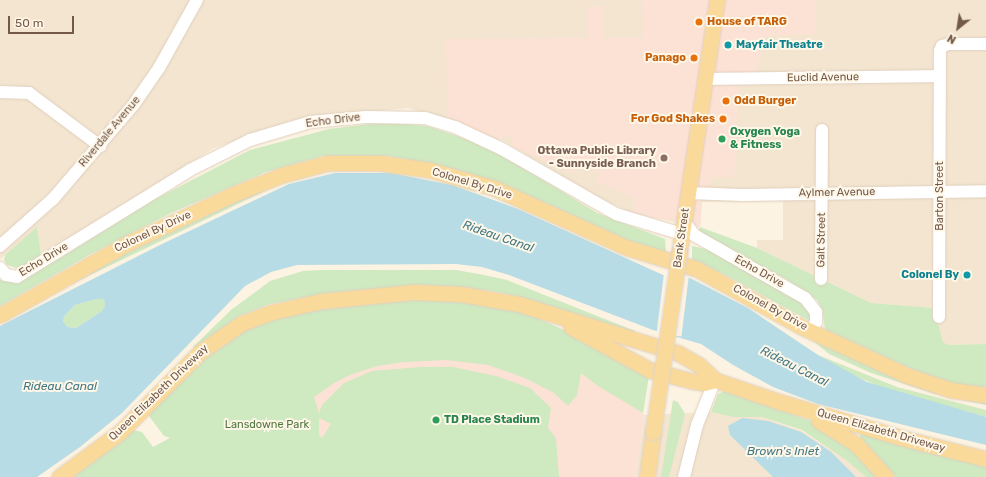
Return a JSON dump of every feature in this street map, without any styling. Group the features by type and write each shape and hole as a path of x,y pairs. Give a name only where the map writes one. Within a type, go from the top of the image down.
{"main road":[{"name":"Bank Street","path":"647,477 717,0"},
{"name":"Colonel By Drive","path":"0,315 126,244 236,193 312,167 348,162 380,163 430,170 494,188 625,247 697,269 812,332 906,375 952,390 986,395"},
{"name":"Queen Elizabeth Driveway","path":"59,477 120,432 209,345 242,323 261,315 322,301 414,292 489,298 547,314 678,353 699,364 715,380 777,401 902,438 986,458"},
{"name":"Queen Elizabeth Driveway","path":"547,314 650,370 704,383 715,380"},
{"name":"Queen Elizabeth Driveway","path":"777,401 840,432 863,450 886,477"}],"street":[{"name":"Riverdale Avenue","path":"0,246 53,199 100,146 147,87 198,0"},
{"name":"Barton Street","path":"939,317 940,51 942,46 986,44"},
{"name":"Euclid Avenue","path":"706,79 940,76"},
{"path":"0,92 29,93 100,146"},
{"name":"Echo Drive","path":"0,268 6,275 17,277 190,170 250,140 310,122 366,118 425,118 455,127 502,149 616,214 683,228 805,298 816,312 816,322 812,332"},
{"name":"Galt Street","path":"821,279 822,130"},
{"name":"Aylmer Avenue","path":"689,193 742,195 822,192 986,191"},
{"path":"684,477 697,425 715,380"}],"shaded area":[{"path":"0,0 986,0 986,344 948,345 943,342 934,308 871,303 757,248 757,240 783,240 783,201 702,202 700,227 632,213 600,198 492,134 408,108 303,118 214,148 41,255 37,228 0,259"},
{"path":"642,0 815,0 815,34 764,36 755,84 739,85 734,177 711,178 702,202 700,227 632,213 635,198 595,181 599,173 578,162 572,174 511,146 513,140 509,138 504,136 499,140 447,119 446,39 588,38 587,6 603,6 603,38 643,38"},
{"name":"Lansdowne Park","path":"511,328 603,384 645,415 635,477 309,477 310,346"},
{"path":"711,412 733,417 762,417 802,431 846,460 866,477 635,477 645,415"}],"green space":[{"path":"386,122 427,126 475,142 522,167 597,213 665,239 666,252 633,244 442,167 390,156 323,156 266,172 171,213 91,254 0,306 0,280 19,283 136,209 250,150 329,129"},
{"path":"265,189 265,191 32,303 92,269 196,217"},
{"path":"37,227 41,255 20,269 7,265 4,260 5,255"},
{"path":"700,227 757,248 871,303 934,308 943,342 948,345 986,344 986,389 953,384 920,373 828,331 825,329 822,309 817,300 784,278 746,260 699,231"},
{"path":"692,246 711,250 790,291 810,311 810,321 725,275 692,260"},
{"path":"456,270 484,275 507,280 635,331 634,333 578,317 524,298 493,291 419,285 329,293 270,304 239,316 195,349 193,347 231,310 270,281 303,271"},
{"path":"96,299 104,299 105,306 102,311 76,328 67,327 63,321 65,315 75,305"},
{"path":"430,299 489,304 529,314 573,334 649,376 643,413 598,386 581,373 577,395 568,406 554,393 525,378 488,365 446,360 404,362 377,366 350,375 334,383 314,397 319,413 322,405 344,383 372,371 420,367 453,367 496,376 530,388 551,408 548,428 556,438 559,477 70,477 133,430 142,432 153,447 170,438 164,436 149,416 149,413 190,368 235,334 262,321 334,305","holes":["319,418 331,424 322,438 319,435"]},
{"path":"806,335 986,401 986,405 935,394 871,373 829,354"},
{"path":"818,355 897,387 986,410 986,417 890,391 846,372"},
{"path":"725,391 817,423 838,436 880,477 866,477 846,460 802,430 762,417 733,417 711,412 718,394"},
{"path":"673,400 678,402 685,414 669,477 661,477"},
{"path":"861,433 986,463 986,477 891,477 859,440"}],"water":[{"name":"Rideau Canal","path":"335,173 391,173 452,185 518,209 663,275 690,278 748,308 818,355 867,382 986,417 986,445 818,404 773,387 733,365 701,344 653,330 509,275 482,267 456,264 297,265 271,272 245,286 122,413 80,447 37,477 0,477 0,326 160,245 289,184","holes":["96,299 104,299 105,306 102,311 76,328 67,327 63,321 65,315 75,305"]},
{"name":"Brown's Inlet","path":"742,418 768,421 801,432 831,452 856,477 773,477 730,435 728,426"}],"pier":[{"path":"664,273 689,276 681,337 657,334"}],"place":[{"name":"House of TARG","path":"699,22"},
{"name":"Mayfair Theatre","path":"728,45"},
{"name":"Panago","path":"694,58"},
{"name":"Odd Burger","path":"726,101"},
{"name":"For God Shakes","path":"723,119"},
{"name":"Oxygen Yoga & Fitness","path":"722,139"},
{"name":"Ottawa Public Library - Sunnyside Branch","path":"664,158"},
{"name":"Colonel By","path":"967,275"},
{"name":"TD Place Stadium","path":"436,420"}]}
